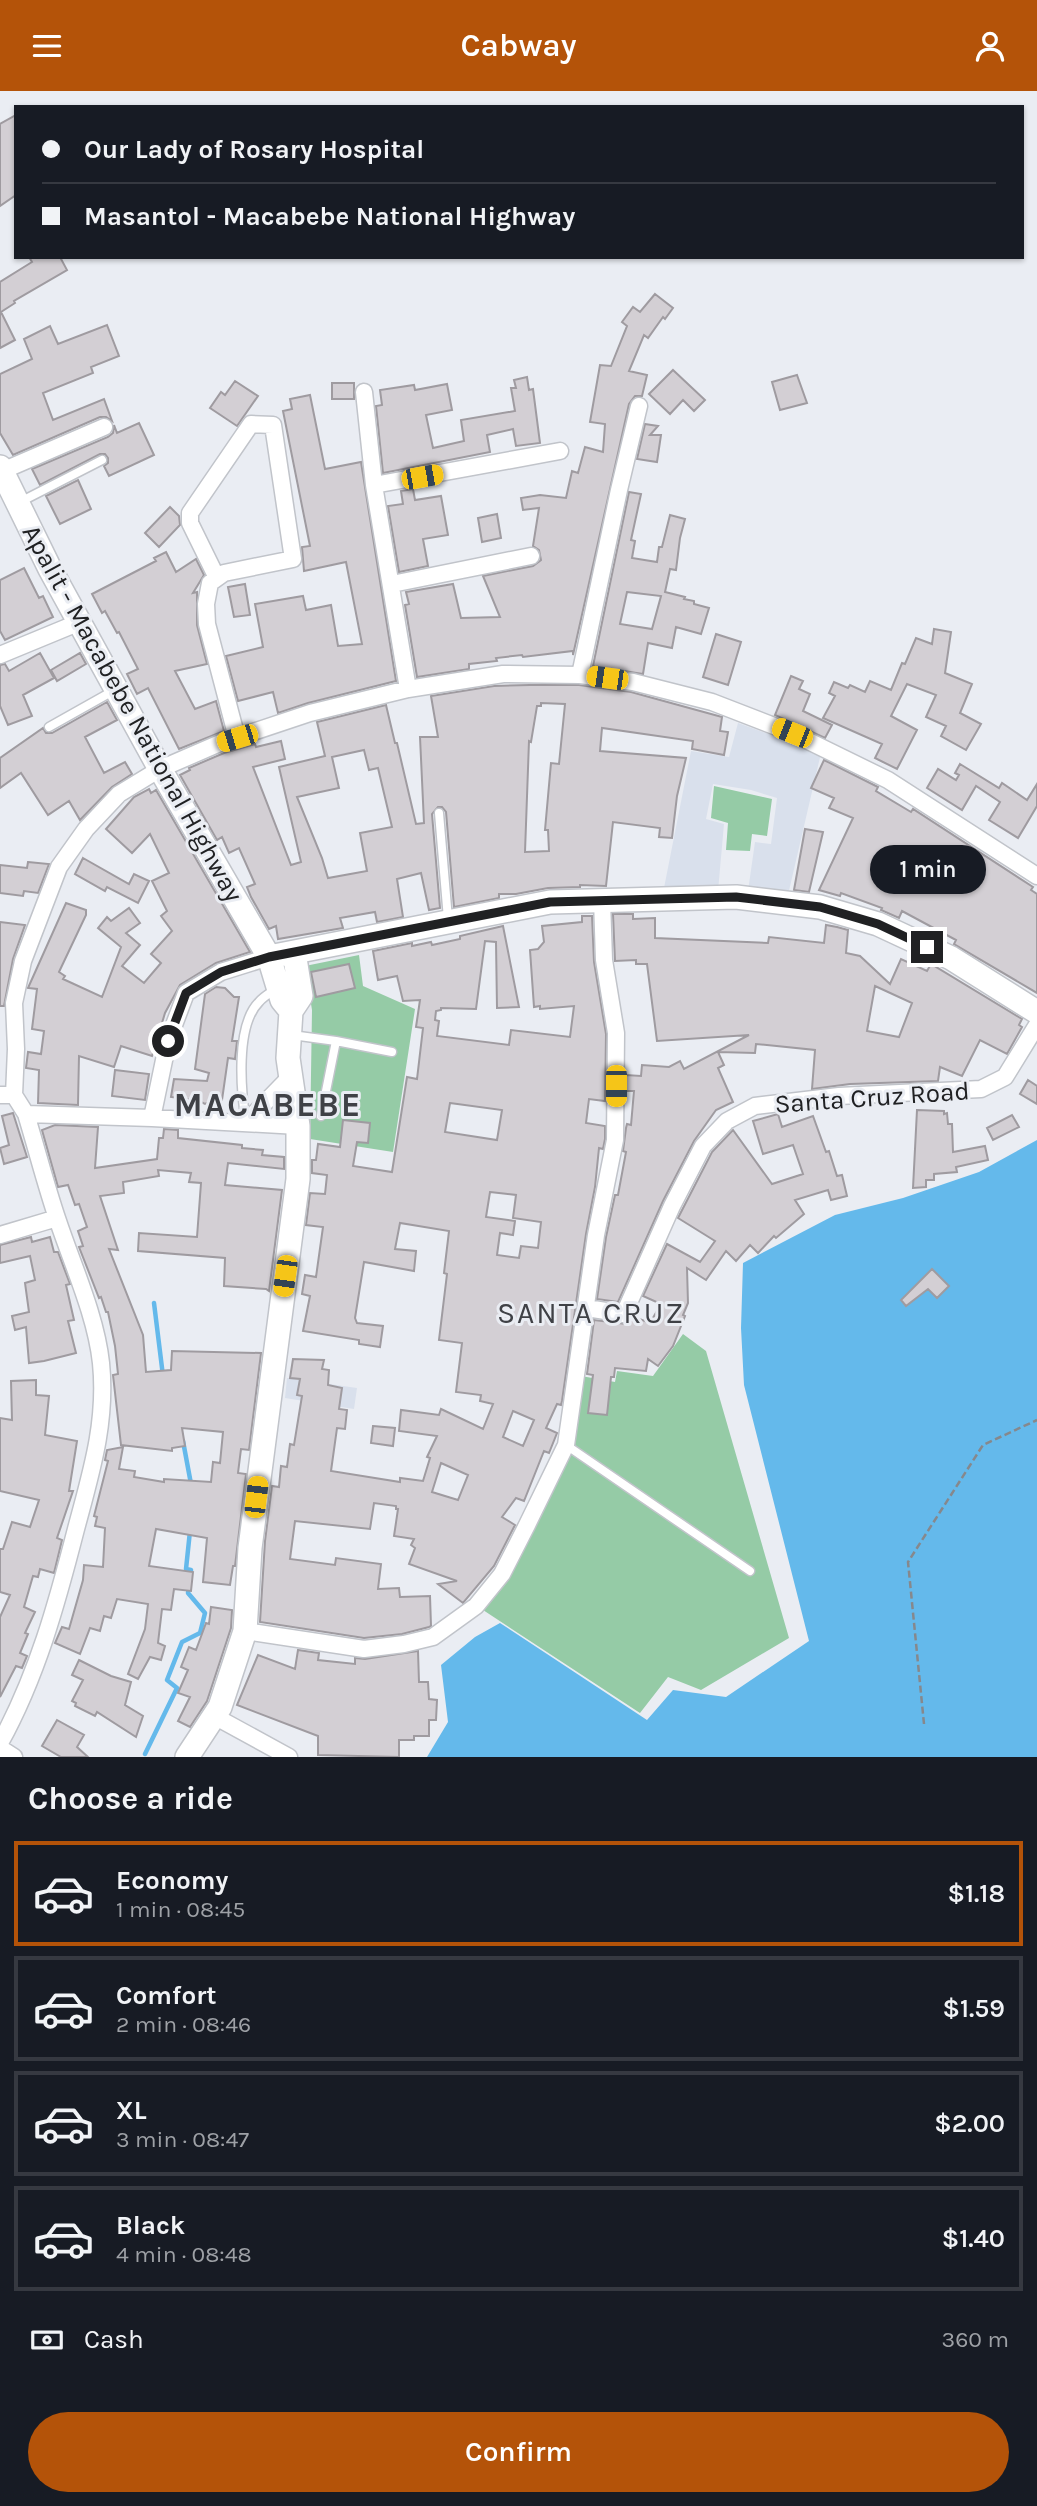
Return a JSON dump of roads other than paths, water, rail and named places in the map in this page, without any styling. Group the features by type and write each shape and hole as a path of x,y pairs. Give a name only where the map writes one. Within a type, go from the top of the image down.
{"main road":[{"name":"Apalit - Macabebe National Highway","path":"1,469 17,504 160,769 269,957 282,1000 291,1011"},
{"path":"269,957 550,902 736,897 820,907 878,924 951,958 1037,1012"},
{"path":"187,1757 220,1707 245,1631 250,1548 298,1179 298,1126 289,1078 291,1011 301,996 294,952"}],"street":[{"path":"364,392 374,485 408,689"},
{"path":"580,675 639,406"},
{"path":"217,578 190,523 190,513 251,424 273,425 293,559 224,573 211,583 206,604 207,624 237,738"},
{"path":"1,469 104,427"},
{"path":"374,485 560,451"},
{"path":"392,584 531,557"},
{"path":"0,655 80,622"},
{"path":"14,1757 0,1746 18,1710 45,1641 92,1469 102,1417 101,1361 86,1302 26,1114 7,1095 16,1049 14,1003 23,961 58,867 86,829 119,794 160,769 237,738 310,713 408,689 503,674 580,675 633,682 712,702 792,733 888,780 1037,876"},
{"path":"245,1631 364,1649 433,1637 476,1606 502,1574 566,1445 596,1235 615,1140 616,1033 604,960 602,900"},
{"path":"152,1118 168,1041 186,993 221,972 269,957"},
{"name":"Santa Cruz Road","path":"587,1308 624,1314 702,1146 727,1121 755,1106 839,1096 981,1089 1005,1077 1037,1025"},
{"path":"247,1123 289,1078"},
{"path":"26,1114 298,1126"},
{"path":"0,1235 57,1218"},
{"path":"214,1716 289,1757"}],"lane":[{"path":"17,504 102,460"},
{"path":"49,727 117,689"},
{"path":"439,813 449,922"},
{"path":"247,1123 242,1100 246,1025 257,1003 278,987"},
{"path":"289,1034 392,1052"},
{"path":"321,1116 336,1041"},
{"path":"566,1445 750,1571"}],"water":[{"path":"1037,1140 1037,1757 427,1757 448,1722 441,1665 475,1637 500,1623 647,1720 673,1690 726,1697 809,1641 744,1385 741,1328 743,1263 835,1215 903,1198 979,1172"}],"waterway":[{"path":"154,1303 163,1376"},
{"path":"183,1441 191,1484"},
{"path":"190,1531 186,1569 191,1570 190,1577"},
{"path":"145,1754 177,1688 167,1680 182,1642 200,1633 205,1613 188,1593 189,1585"}],"district":[{"name":"MACABEBE","path":"268,1104"},
{"name":"SANTA CRUZ","path":"591,1313"}]}
